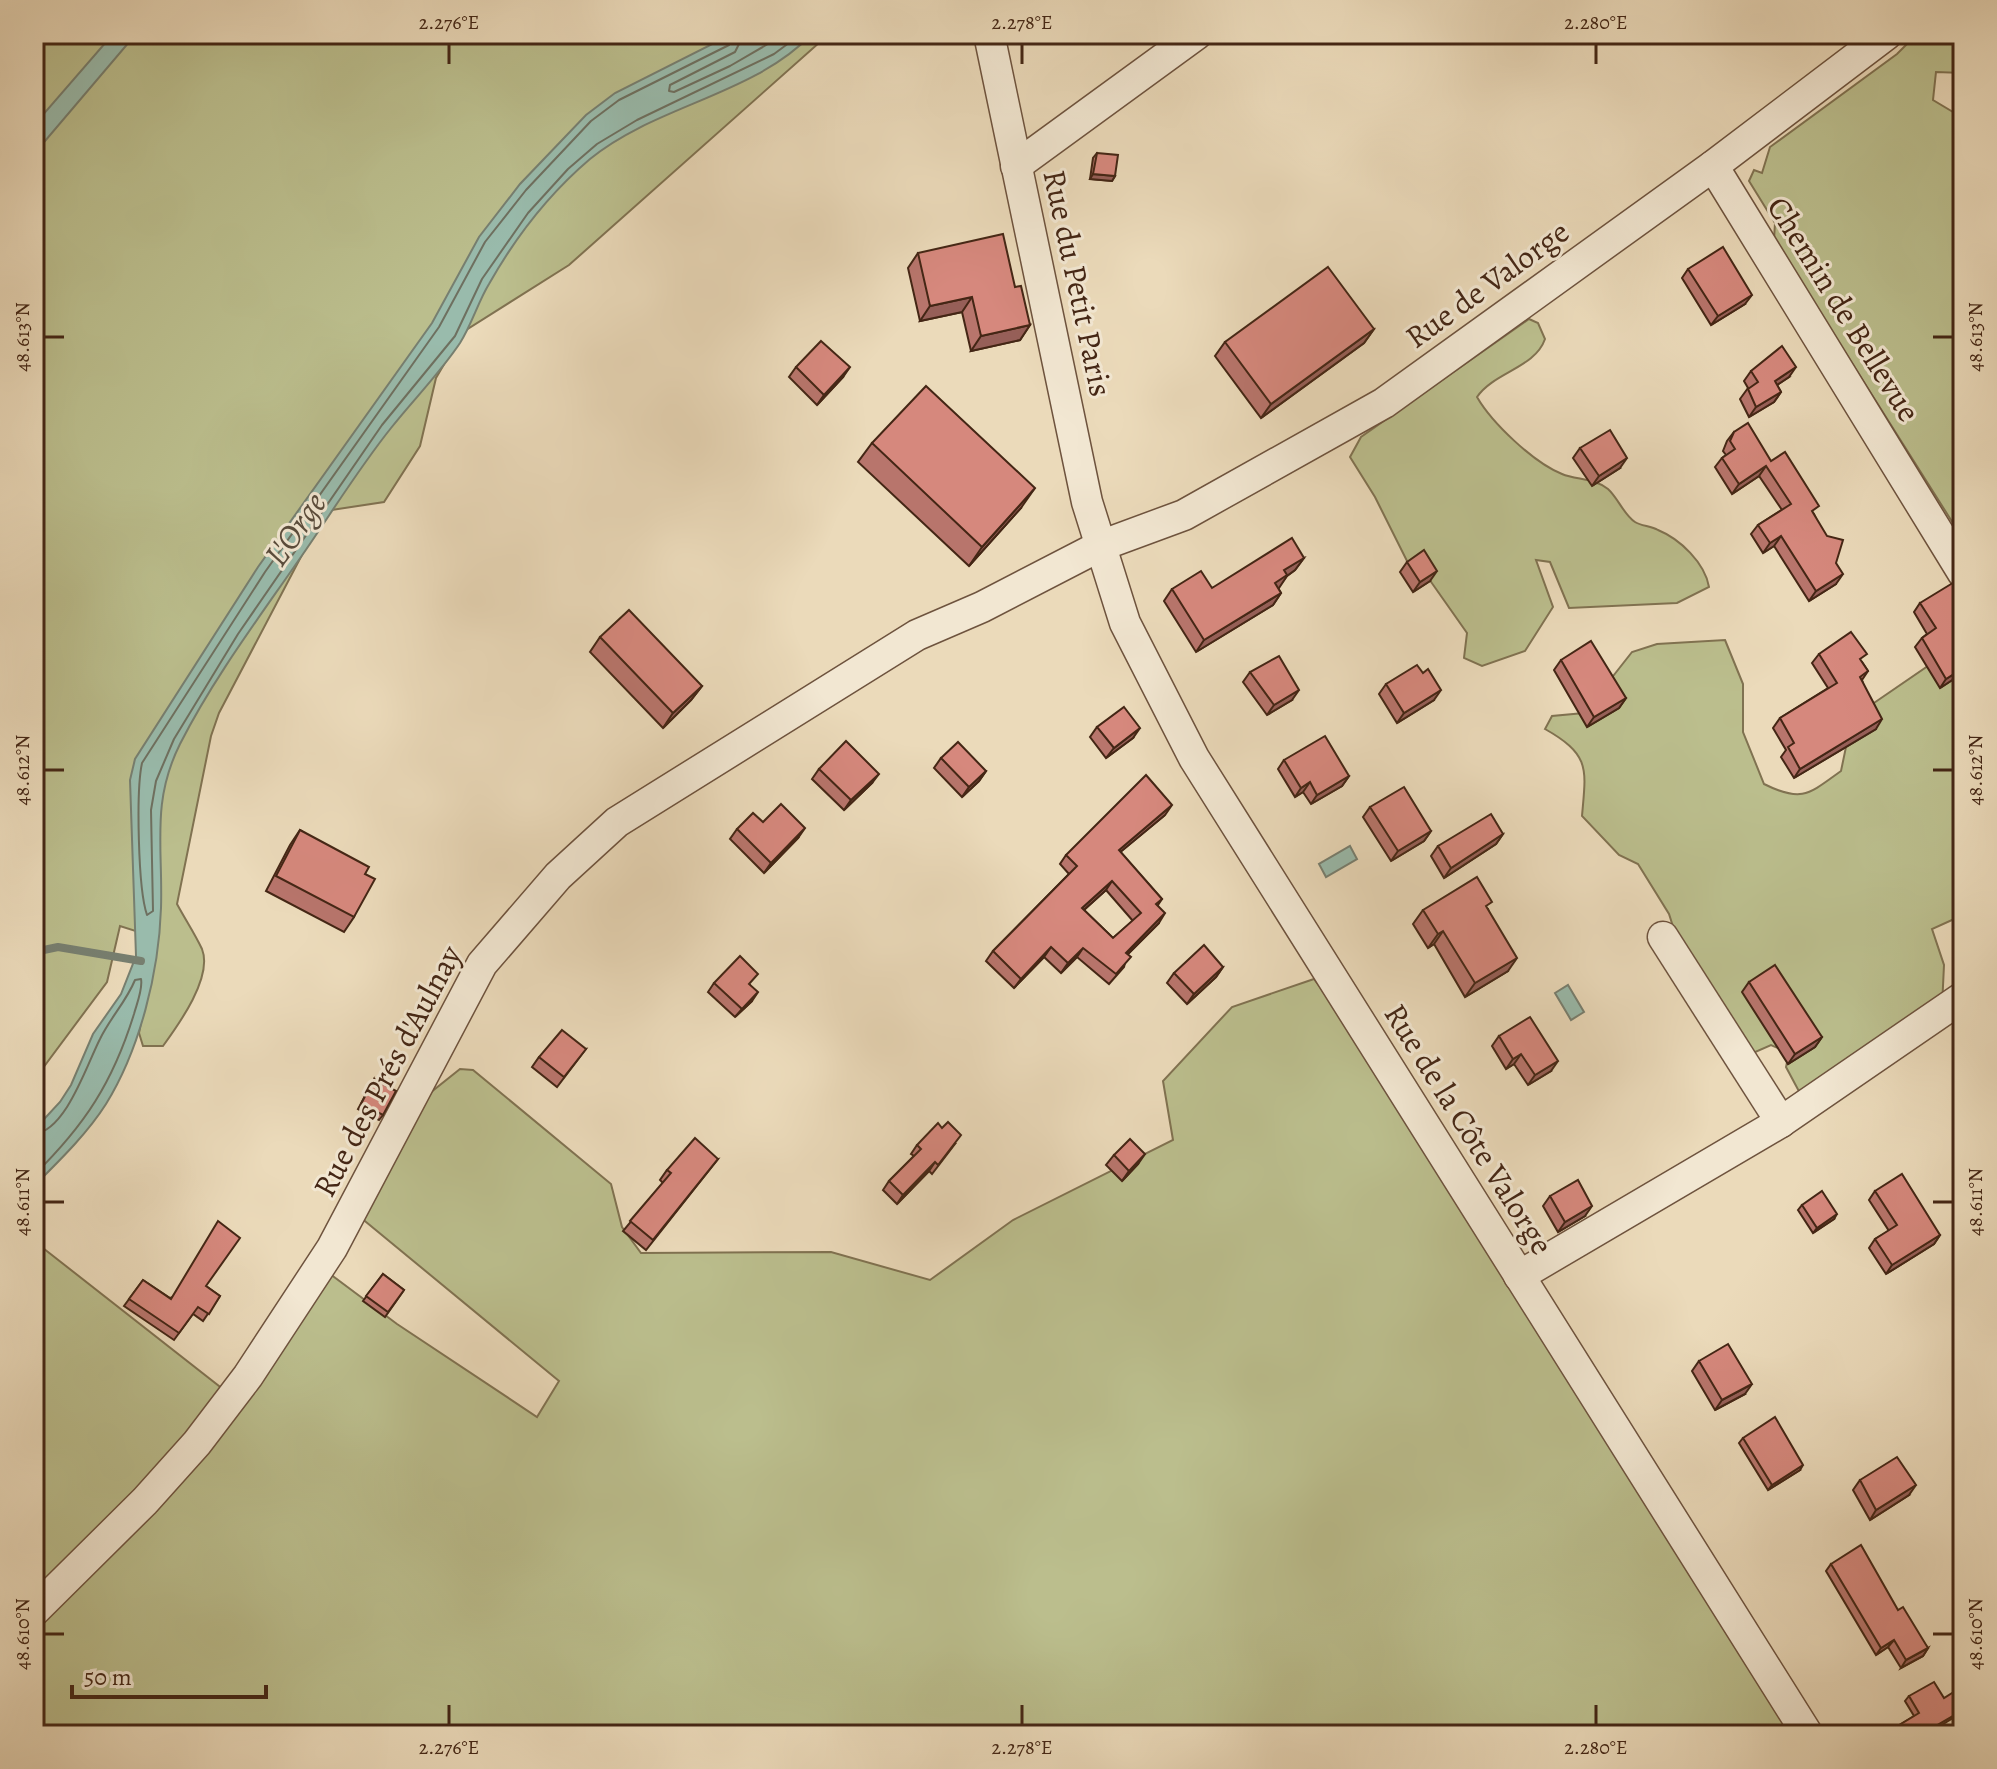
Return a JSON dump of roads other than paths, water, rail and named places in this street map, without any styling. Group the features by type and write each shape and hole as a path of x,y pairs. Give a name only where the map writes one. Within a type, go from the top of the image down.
{"street":[{"name":"Rue du Petit Paris","path":"989,34 1087,502 1100,546"},
{"path":"1016,166 1197,34"},
{"name":"Rue de Valorge","path":"1100,546 1184,515 1384,403 1713,166 1887,34"},
{"name":"Chemin de Bellevue","path":"1713,166 1963,573"},
{"name":"Rue de la Côte Valorge","path":"1100,546 1139,655 1194,758 1808,1735"},
{"name":"Rue des Prés d'Aulnay","path":"34,1611 145,1501 197,1443 248,1376 332,1248 482,964 558,876 617,822 640,806 917,635 982,607 1100,546"},
{"path":"1663,937 1781,1122"},
{"path":"1519,1276 1781,1122 1963,997"}],"water":[{"path":"113,34 136,34 34,154 34,125"},
{"name":"L'Orge","path":"732,34 812,34 788,55 761,72 644,125 616,141 590,159 561,186 534,217 499,267 460,343 368,459 208,695 180,744 165,786 160,825 159,933 152,984 138,1035 106,1104 72,1147 34,1186 34,1130 71,1085 93,1034 121,994 136,956 130,780 135,759 258,567 432,323 479,237 520,184 586,115 615,93"},
{"path":"1350,846 1357,859 1326,877 1319,864"},
{"path":"1568,985 1584,1012 1571,1020 1555,993"}],"waterway":[{"path":"34,952 58,947 141,961"}]}
